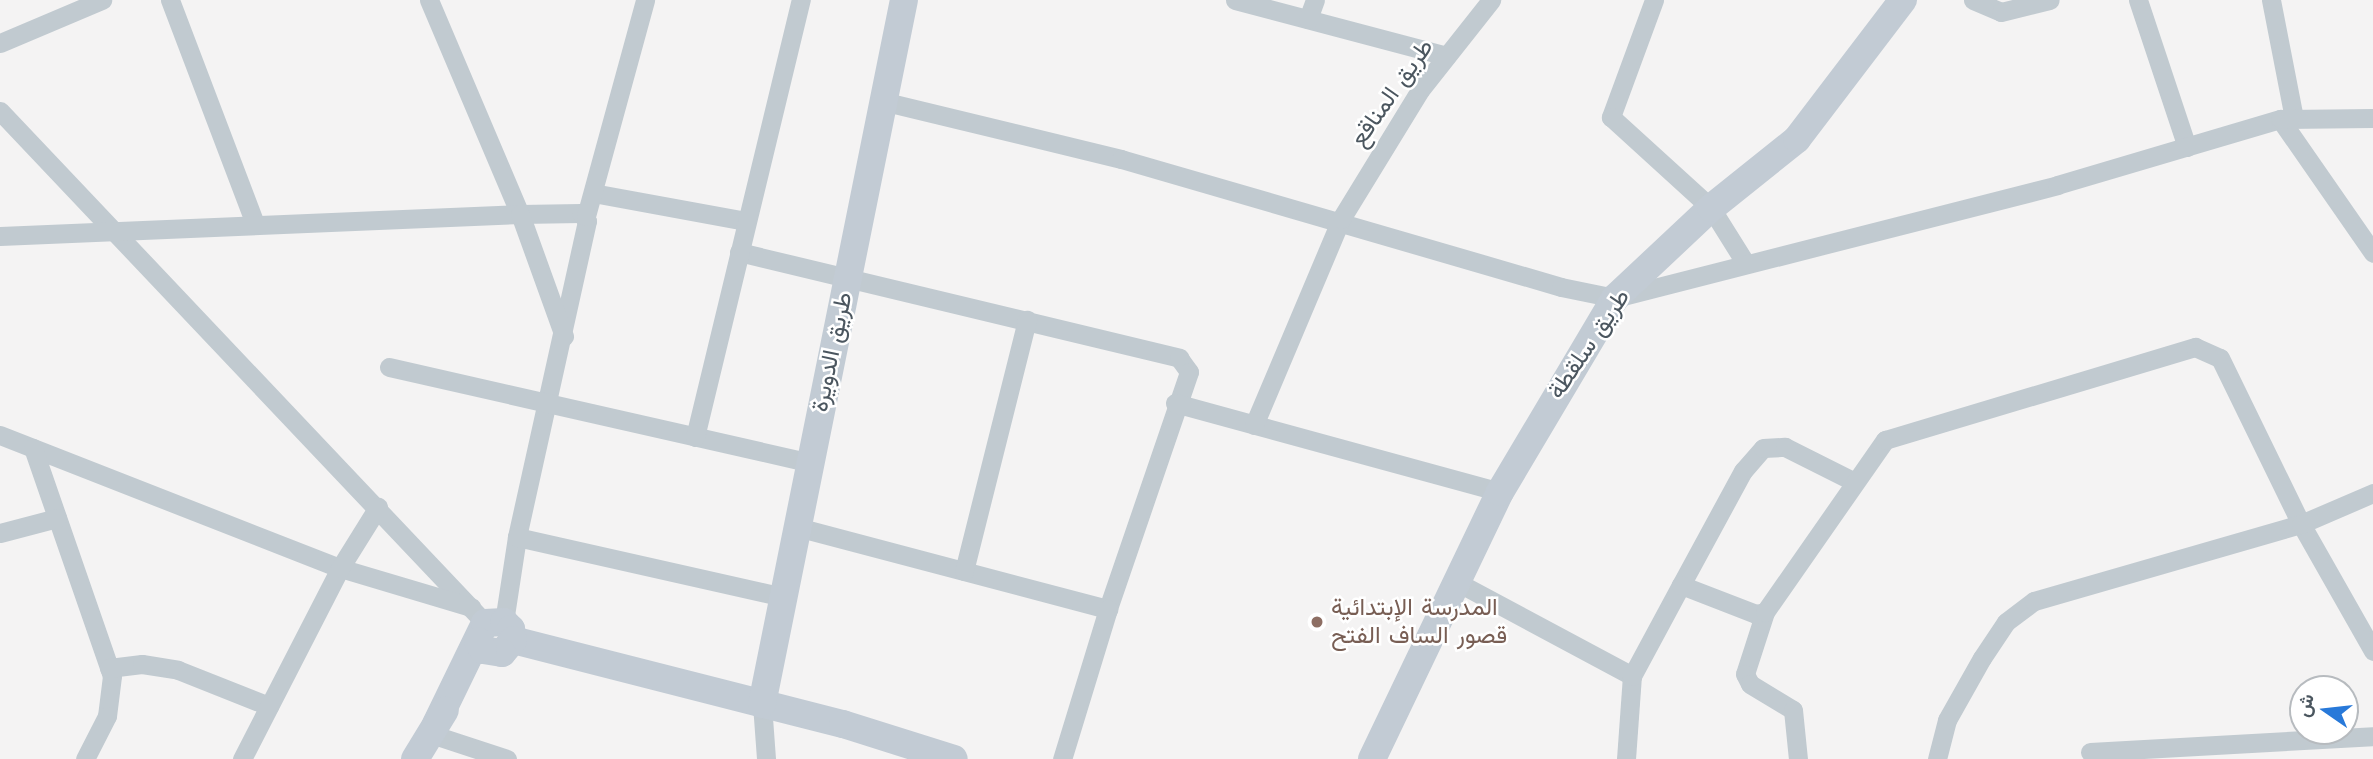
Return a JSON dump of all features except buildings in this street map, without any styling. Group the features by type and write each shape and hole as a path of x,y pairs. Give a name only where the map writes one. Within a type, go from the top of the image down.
{"street":[{"path":"0,43 102,0"},
{"path":"170,0 255,224"},
{"path":"429,0 520,214 564,336"},
{"path":"415,759 490,631 517,537 587,237 586,216 645,0"},
{"path":"695,438 801,0"},
{"name":"طريق الدويرة","path":"762,704 848,276 886,102 904,0"},
{"path":"1235,0 1447,55"},
{"path":"1308,19 1315,0"},
{"name":"طريق المناقع","path":"1254,425 1341,219 1420,90 1491,0"},
{"path":"1654,0 1612,117 1710,208 1746,264"},
{"name":"طريق سلقطة","path":"1372,759 1455,581 1500,492 1615,298 1710,208 1797,139 1903,0"},
{"path":"1973,0 2001,12 2050,0"},
{"path":"2138,0 2187,147"},
{"path":"2271,0 2287,119 2373,253"},
{"path":"886,102 1341,219 1561,287 1615,298 2287,119 2373,118"},
{"path":"0,111 110,230 378,507 490,631"},
{"path":"593,193 746,221"},
{"path":"0,236 520,214 586,216"},
{"path":"739,252 848,276 1180,358 1189,372 1175,403 1062,759"},
{"path":"964,571 1027,320"},
{"path":"1798,759 1793,710 1750,684 1745,674 1765,612 1881,443 2195,346 2220,358 2301,524 2373,651"},
{"path":"388,367 810,463"},
{"path":"1175,403 1500,492"},
{"path":"0,435 340,568 490,631 954,759"},
{"path":"1626,759 1632,676 1744,471 1763,448 1785,447 1855,482"},
{"path":"33,448 109,668 113,694 85,759"},
{"path":"1937,759 1947,720 1982,658 2006,622 2034,601 2301,524 2373,493"},
{"path":"242,759 340,568 378,507"},
{"path":"0,533 57,518"},
{"path":"797,527 1108,609"},
{"path":"517,537 783,597"},
{"path":"1455,581 1632,676"},
{"path":"1681,585 1756,614 1765,612"},
{"path":"109,668 142,664 178,670 269,706"},
{"path":"762,704 766,759"},
{"path":"433,729 507,759"},
{"path":"2090,751 2373,736"}],"place":[{"name":"المدرسة الإبتدائية قصور الساف الفتح","path":"1317,622"}]}
